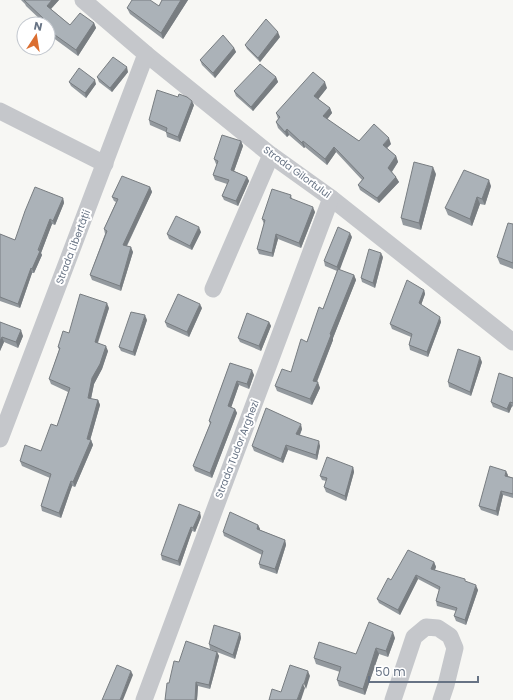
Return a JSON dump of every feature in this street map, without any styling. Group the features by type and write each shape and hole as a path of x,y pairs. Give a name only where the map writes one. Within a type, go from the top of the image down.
{"street":[{"name":"Strada Gilortului","path":"83,0 146,54 271,155 332,198 513,342"},
{"name":"Strada Libertății","path":"0,439 146,54"},
{"path":"0,111 105,164"},
{"path":"213,288 271,155"},
{"name":"Strada Tudor Arghezi","path":"144,700 332,198"},
{"path":"393,700 414,637 426,626 438,628 450,636 455,648 446,685 440,700"}],"building":[{"path":"24,0 52,0 47,6 70,25 80,13 94,23 76,50 56,36 56,16 41,16"},
{"path":"132,0 150,0 159,6 162,0 181,0 161,33 127,8"},
{"path":"266,19 278,32 258,58 245,45"},
{"path":"223,35 234,48 213,73 200,60"},
{"path":"113,57 127,67 110,88 97,77"},
{"path":"260,64 276,77 251,107 234,91"},
{"path":"79,68 95,80 85,93 69,82"},
{"path":"313,72 325,82 314,96 330,108 323,116 359,141 374,124 389,138 383,145 396,156 388,168 396,177 377,198 358,185 364,178 334,147 325,159 303,141 302,143 287,129 285,132 276,122 280,117 276,113"},
{"path":"157,90 178,97 179,94 192,101 178,137 166,132 167,128 149,120"},
{"path":"222,135 241,141 231,170 247,177 236,201 222,196 229,180 213,175 218,161 214,159"},
{"path":"414,162 433,167 419,223 401,218"},
{"path":"464,170 489,180 482,199 477,197 470,219 445,208"},
{"path":"122,176 150,187 123,245 131,247 120,286 90,275 107,231 104,229 118,199 112,197"},
{"path":"35,187 63,198 53,221 50,219 38,250 40,251 32,269 31,268 18,304 0,297 0,234 15,240"},
{"path":"272,189 291,195 290,198 313,207 299,243 276,234 272,253 257,249 265,220 262,219"},
{"path":"176,216 199,227 190,246 167,234"},
{"path":"508,223 513,224 513,263 497,257"},
{"path":"338,227 350,233 337,267 324,261"},
{"path":"369,249 381,253 373,283 361,278"},
{"path":"338,269 354,275 313,381 318,382 310,399 275,386 282,369 291,372 301,339 307,342 319,307 323,309"},
{"path":"407,280 424,290 419,303 440,317 427,352 409,345 412,334 390,324"},
{"path":"80,294 107,303 95,342 106,346 100,364 92,378 88,398 98,400 87,439 91,440 73,482 71,481 59,513 41,506 51,474 20,461 25,445 41,451 51,424 57,426 70,388 49,379 60,348 58,347 63,331 69,333"},
{"path":"178,294 200,304 187,332 165,322"},
{"path":"131,312 145,315 133,352 119,347"},
{"path":"247,313 269,322 259,346 238,338"},
{"path":"0,322 21,330 16,342 2,337 0,341"},
{"path":"458,349 480,357 470,392 448,382"},
{"path":"230,363 252,370 247,384 237,381 228,406 235,409 210,473 193,466 211,422 209,421"},
{"path":"499,373 513,378 513,403 510,402 507,409 491,402"},
{"path":"266,408 301,424 296,434 319,441 316,455 286,445 281,459 252,446"},
{"path":"327,457 353,467 345,496 324,487 327,478 320,476"},
{"path":"490,466 506,471 505,476 513,478 513,494 501,491 496,511 479,506"},
{"path":"179,504 200,512 193,528 191,527 178,561 161,555"},
{"path":"230,512 258,525 257,529 285,540 275,569 259,564 263,551 223,532"},
{"path":"408,550 434,562 431,569 465,579 465,581 476,585 465,620 454,616 457,608 436,601 440,587 416,575 398,610 377,599 388,578 391,580"},
{"path":"369,622 393,632 386,651 376,648 363,689 337,680 341,667 314,658 319,642 356,654"},
{"path":"214,625 240,633 233,655 209,644"},
{"path":"186,641 217,652 209,685 196,682 195,700 165,700 167,683 169,683 174,661 179,662"},
{"path":"117,665 131,671 120,700 102,700"},
{"path":"290,665 308,671 297,700 269,700 272,689 281,692"}]}
